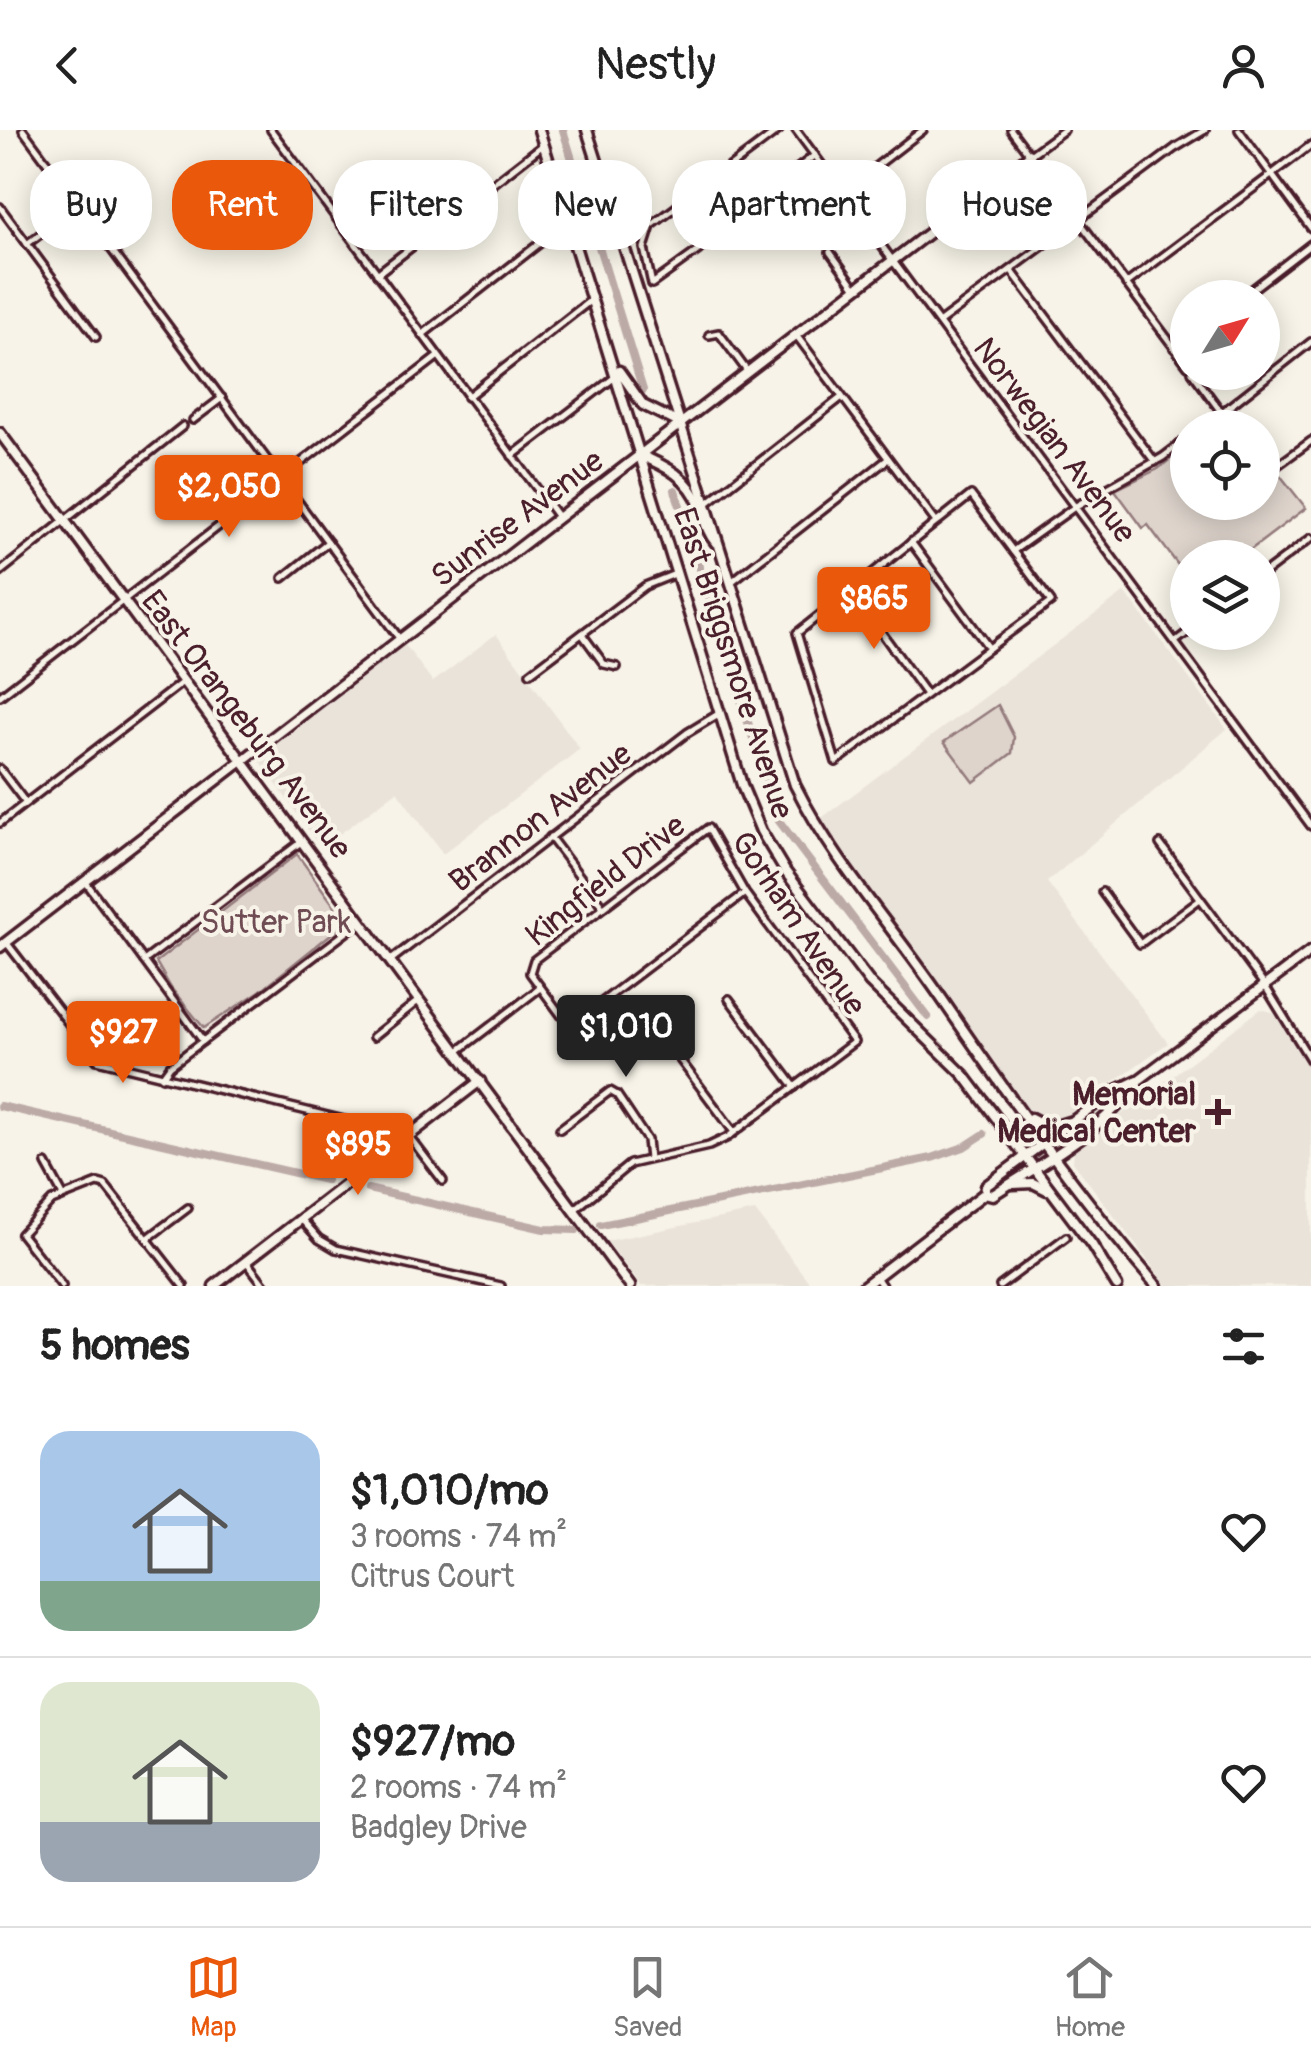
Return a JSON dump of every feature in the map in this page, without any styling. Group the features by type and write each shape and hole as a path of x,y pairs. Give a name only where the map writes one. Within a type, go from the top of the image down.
{"main road":[{"name":"East Briggsmore Avenue","path":"539,130 548,160"},
{"name":"East Briggsmore Avenue","path":"587,130 787,766 810,816 986,1067 1157,1286"},
{"name":"Sunrise Avenue","path":"3,944 1030,155"},
{"name":"East Briggsmore Avenue","path":"576,250 751,810 786,871 870,983 964,1075 1092,1245 1116,1286"},
{"path":"604,340 620,377 642,404 680,424"},
{"name":"East Orangeburg Avenue","path":"0,433 630,1286"},
{"path":"640,455 668,466 690,488 707,532 719,546"},
{"path":"986,1192 986,1186 1109,1094 1140,1079 1311,951"},
{"path":"986,1192 993,1195 1055,1156 1119,1108 1140,1079"},
{"path":"214,1286 480,1081"},
{"path":"1022,1110 1036,1123 1050,1128 1078,1119"},
{"path":"1009,1184 1033,1183 1054,1194"},
{"path":"864,1286 986,1192"}],"street":[{"path":"23,130 45,160"},
{"path":"271,130 559,518"},
{"path":"739,160 779,130"},
{"name":"Norwegian Avenue","path":"796,130 819,160"},
{"path":"902,130 910,140"},
{"path":"884,160 923,130"},
{"path":"1011,130 1034,160"},
{"name":"Sunrise Avenue","path":"1030,155 1064,130"},
{"path":"1087,214 1205,130"},
{"path":"1239,130 1311,228"},
{"path":"377,274 543,144"},
{"path":"1126,284 1311,145"},
{"path":"808,160 815,155"},
{"path":"0,207 96,336"},
{"path":"672,210 651,226 644,248 652,284 699,250"},
{"path":"1087,233 1170,343"},
{"path":"1264,280 1311,244"},
{"path":"112,250 400,639"},
{"path":"422,335 531,250"},
{"name":"Norwegian Avenue","path":"886,250 1170,633"},
{"path":"940,322 1038,250"},
{"path":"830,252 856,288"},
{"path":"1011,270 1155,462"},
{"path":"467,397 592,300"},
{"path":"710,336 719,333 748,372"},
{"path":"796,335 936,522"},
{"path":"1225,410 1311,342"},
{"path":"0,696 437,356"},
{"path":"512,456 615,377"},
{"path":"706,504 842,397"},
{"path":"192,420 222,398"},
{"path":"0,572 183,426"},
{"path":"1280,461 1311,441"},
{"path":"1013,551 1076,506 1170,451"},
{"path":"730,583 888,458"},
{"path":"971,495 1052,602 836,762 797,633 936,522 971,495"},
{"path":"1280,561 1311,538"},
{"path":"283,578 328,542"},
{"path":"911,542 989,648"},
{"path":"530,673 650,583 676,574"},
{"path":"851,590 926,694"},
{"path":"582,634 604,664 617,667"},
{"name":"Norwegian Avenue","path":"1183,650 1311,826"},
{"path":"0,822 184,682"},
{"name":"Brannon Avenue","path":"391,960 687,732 720,713"},
{"path":"0,768 25,803"},
{"name":"Gorham Avenue","path":"708,828 745,893 854,1042 794,1087"},
{"name":"Kingfield Drive","path":"540,988 530,968 534,960 708,828"},
{"path":"550,838 603,908"},
{"path":"144,961 302,840"},
{"path":"1160,844 1265,986 1311,1061"},
{"path":"85,881 203,1041"},
{"path":"1102,892 1140,944 1200,899"},
{"path":"458,1051 540,988 564,1019 578,1021 745,893"},
{"path":"162,1077 170,1066 362,920"},
{"path":"3,944 91,1056 110,1066 372,1127 394,1146"},
{"path":"574,1210 621,1169 709,1146 794,1087 729,999"},
{"path":"373,1037 420,1000"},
{"path":"669,1045 734,1132"},
{"path":"560,1129 610,1091 617,1095 647,1140 649,1159"},
{"path":"408,1135 443,1181"},
{"path":"46,1164 63,1194"},
{"path":"62,1286 21,1234 47,1205 63,1194 102,1183 184,1286"},
{"path":"148,1239 188,1208"},
{"path":"300,1218 318,1239 336,1249 501,1286"},
{"path":"1000,1286 1066,1236"},
{"path":"246,1261 264,1286"},
{"path":"876,1277 882,1286"},
{"path":"468,1286 476,1280"}],"shaded area":[{"path":"1125,592 1227,729 1047,882 1168,1043 1054,1124 1048,1124 1036,1122 965,1030 819,820"},
{"path":"496,634 580,749 443,854 397,791 321,848 258,758 405,645 433,682"},
{"name":"Memorial Medical Center","path":"1261,1009 1278,1018 1311,1074 1311,1286 1167,1286 1073,1162 1074,1150"},
{"path":"755,1211 812,1286 641,1286 607,1241"}],"green space":[{"path":"1170,459 1170,520 1280,520 1280,475 1306,508 1264,540 1170,540 1170,554 1148,525 1143,528 1115,490"},
{"path":"998,705 1014,737 1012,753 974,782 944,742"},
{"name":"Sutter Park","path":"297,854 346,922 260,991 204,1028 171,988 156,962"}],"waterway":[{"path":"563,130 643,390"},
{"path":"675,490 779,821 928,1017"},
{"path":"0,1106 326,1180"},
{"path":"601,1225 932,1158 964,1147 984,1134"},
{"path":"368,1189 544,1229 576,1230"}],"place":[{"name":"Memorial Medical Center","path":"1218,1112"}]}
